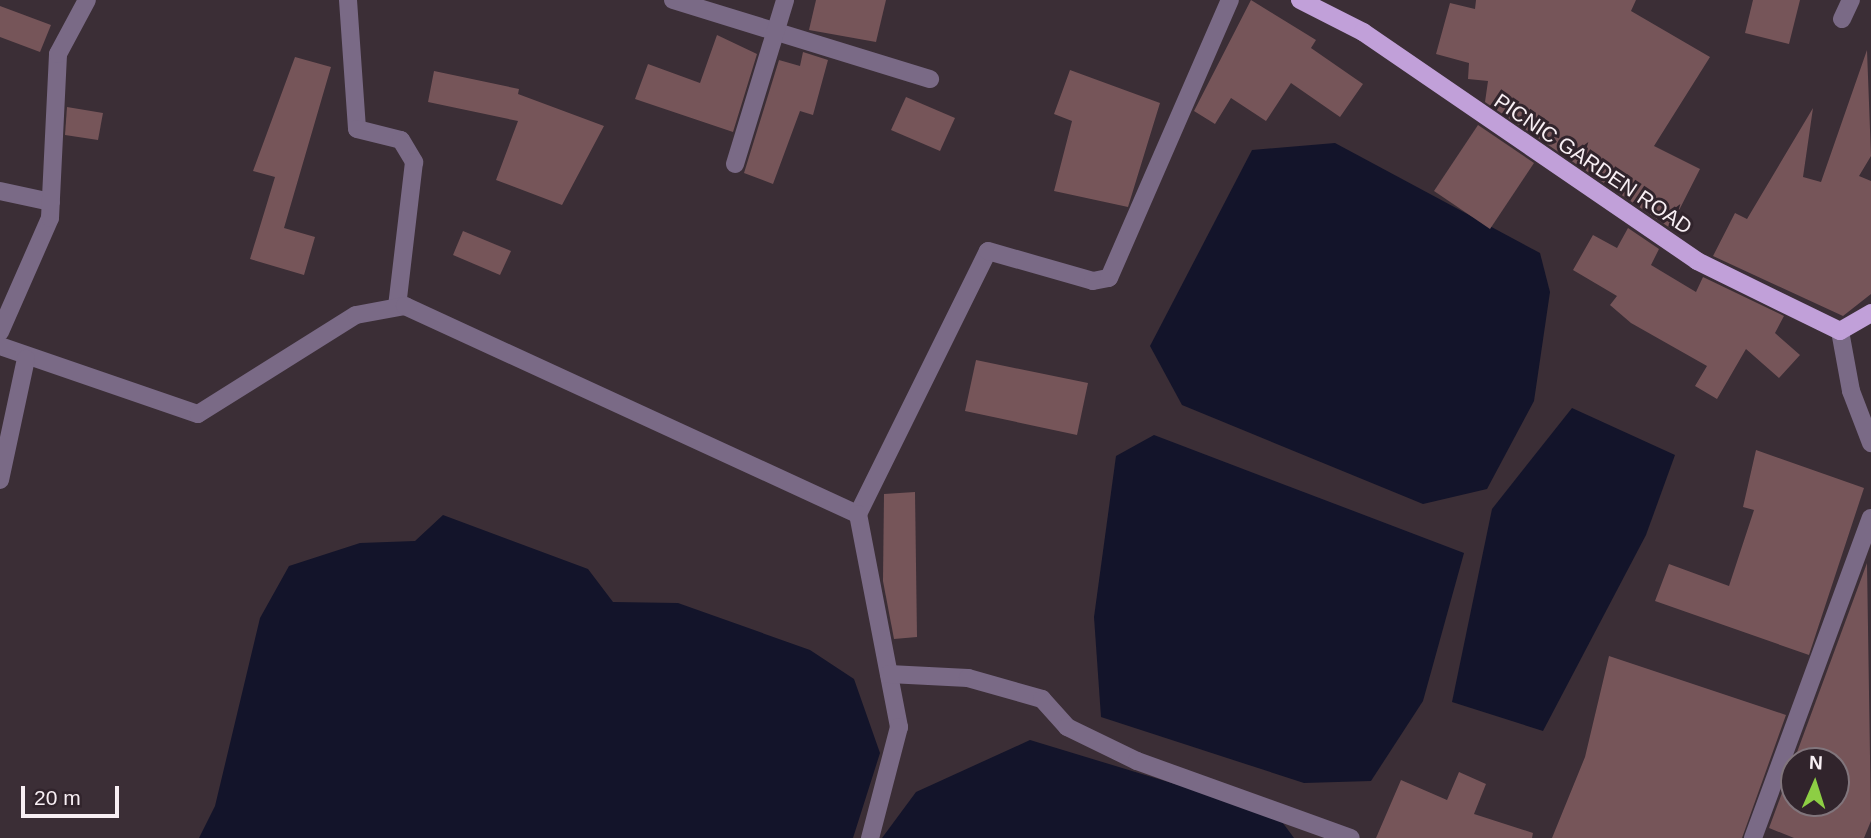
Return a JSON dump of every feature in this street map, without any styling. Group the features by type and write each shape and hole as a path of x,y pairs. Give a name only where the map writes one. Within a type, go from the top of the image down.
{"main road":[{"name":"PICNIC GARDEN ROAD","path":"1300,0 1363,32 1697,261 1840,331"},
{"path":"1840,331 1871,313"}],"street":[{"path":"0,332 51,202 58,54 87,0"},
{"path":"348,0 358,129 401,140 414,162 397,306"},
{"path":"673,0 774,35 930,79"},
{"path":"736,164 785,0"},
{"path":"870,838 899,727 858,514 988,251 1093,281 1109,278 1230,0"},
{"path":"1842,19 1850,0"},
{"path":"0,191 51,202"},
{"path":"0,346 26,359 198,414 356,315 397,306 858,514"},
{"path":"1840,331 1851,391 1871,443"},
{"path":"0,480 26,359"},
{"path":"1753,838 1871,518"},
{"path":"890,674 968,678 1042,699 1067,727 1137,761 1351,838"}],"water":[{"path":"1335,143 1540,253 1550,292 1534,401 1487,489 1423,504 1182,405 1150,346 1252,150"},
{"path":"1572,408 1675,455 1646,535 1543,731 1452,702 1492,509"},
{"path":"1154,435 1464,553 1423,701 1371,781 1304,783 1101,717 1094,617 1116,456"},
{"path":"443,515 588,569 613,602 678,603 810,650 854,679 880,753 853,838 199,838 215,806 260,618 289,566 360,543 415,541"},
{"path":"1030,740 1277,815 1294,838 882,838 916,792"}],"building":[{"path":"816,0 886,0 876,42 809,30"},
{"path":"1251,0 1316,40 1311,48 1363,84 1340,117 1291,83 1266,121 1231,98 1215,124 1194,111"},
{"path":"1476,0 1636,0 1631,11 1710,57 1654,146 1700,169 1670,228 1485,102 1488,81 1468,79 1469,63 1436,54 1450,3 1475,9"},
{"path":"1753,0 1800,0 1789,44 1745,33"},
{"path":"0,6 51,25 40,52 0,37"},
{"path":"717,35 757,54 733,132 635,99 648,64 700,83"},
{"path":"1867,50 1871,156 1859,176 1871,181 1871,294 1843,316 1713,256 1735,213 1747,219 1813,108 1803,177 1821,182"},
{"path":"803,52 828,60 813,115 800,111 773,184 744,173 779,60 800,66"},
{"path":"295,57 331,67 284,228 315,237 304,275 250,259 275,177 253,171"},
{"path":"1070,70 1160,103 1128,207 1054,191 1072,121 1054,114"},
{"path":"434,71 519,89 518,94 604,126 562,205 496,180 518,121 428,102"},
{"path":"906,97 955,118 940,151 891,130"},
{"path":"67,107 103,113 98,140 65,135"},
{"path":"1478,125 1534,163 1490,229 1434,191"},
{"path":"1628,228 1659,249 1651,265 1696,292 1703,277 1784,316 1775,333 1800,355 1779,378 1746,349 1717,399 1695,386 1707,366 1631,323 1610,305 1617,296 1573,270 1593,235 1617,248"},
{"path":"463,231 511,251 500,275 453,255"},
{"path":"976,360 1088,383 1077,435 965,411"},
{"path":"1756,450 1864,488 1809,655 1655,601 1669,564 1729,586 1754,510 1743,507"},
{"path":"915,492 917,637 894,639 883,581 884,494"},
{"path":"1867,563 1871,821 1864,838 1794,838 1769,828 1780,798 1780,817 1850,817 1850,747 1799,747"},
{"path":"1609,656 1786,715 1742,838 1552,838 1585,757"},
{"path":"1459,772 1486,784 1474,814 1533,833 1532,838 1376,838 1401,780 1447,800"}]}
